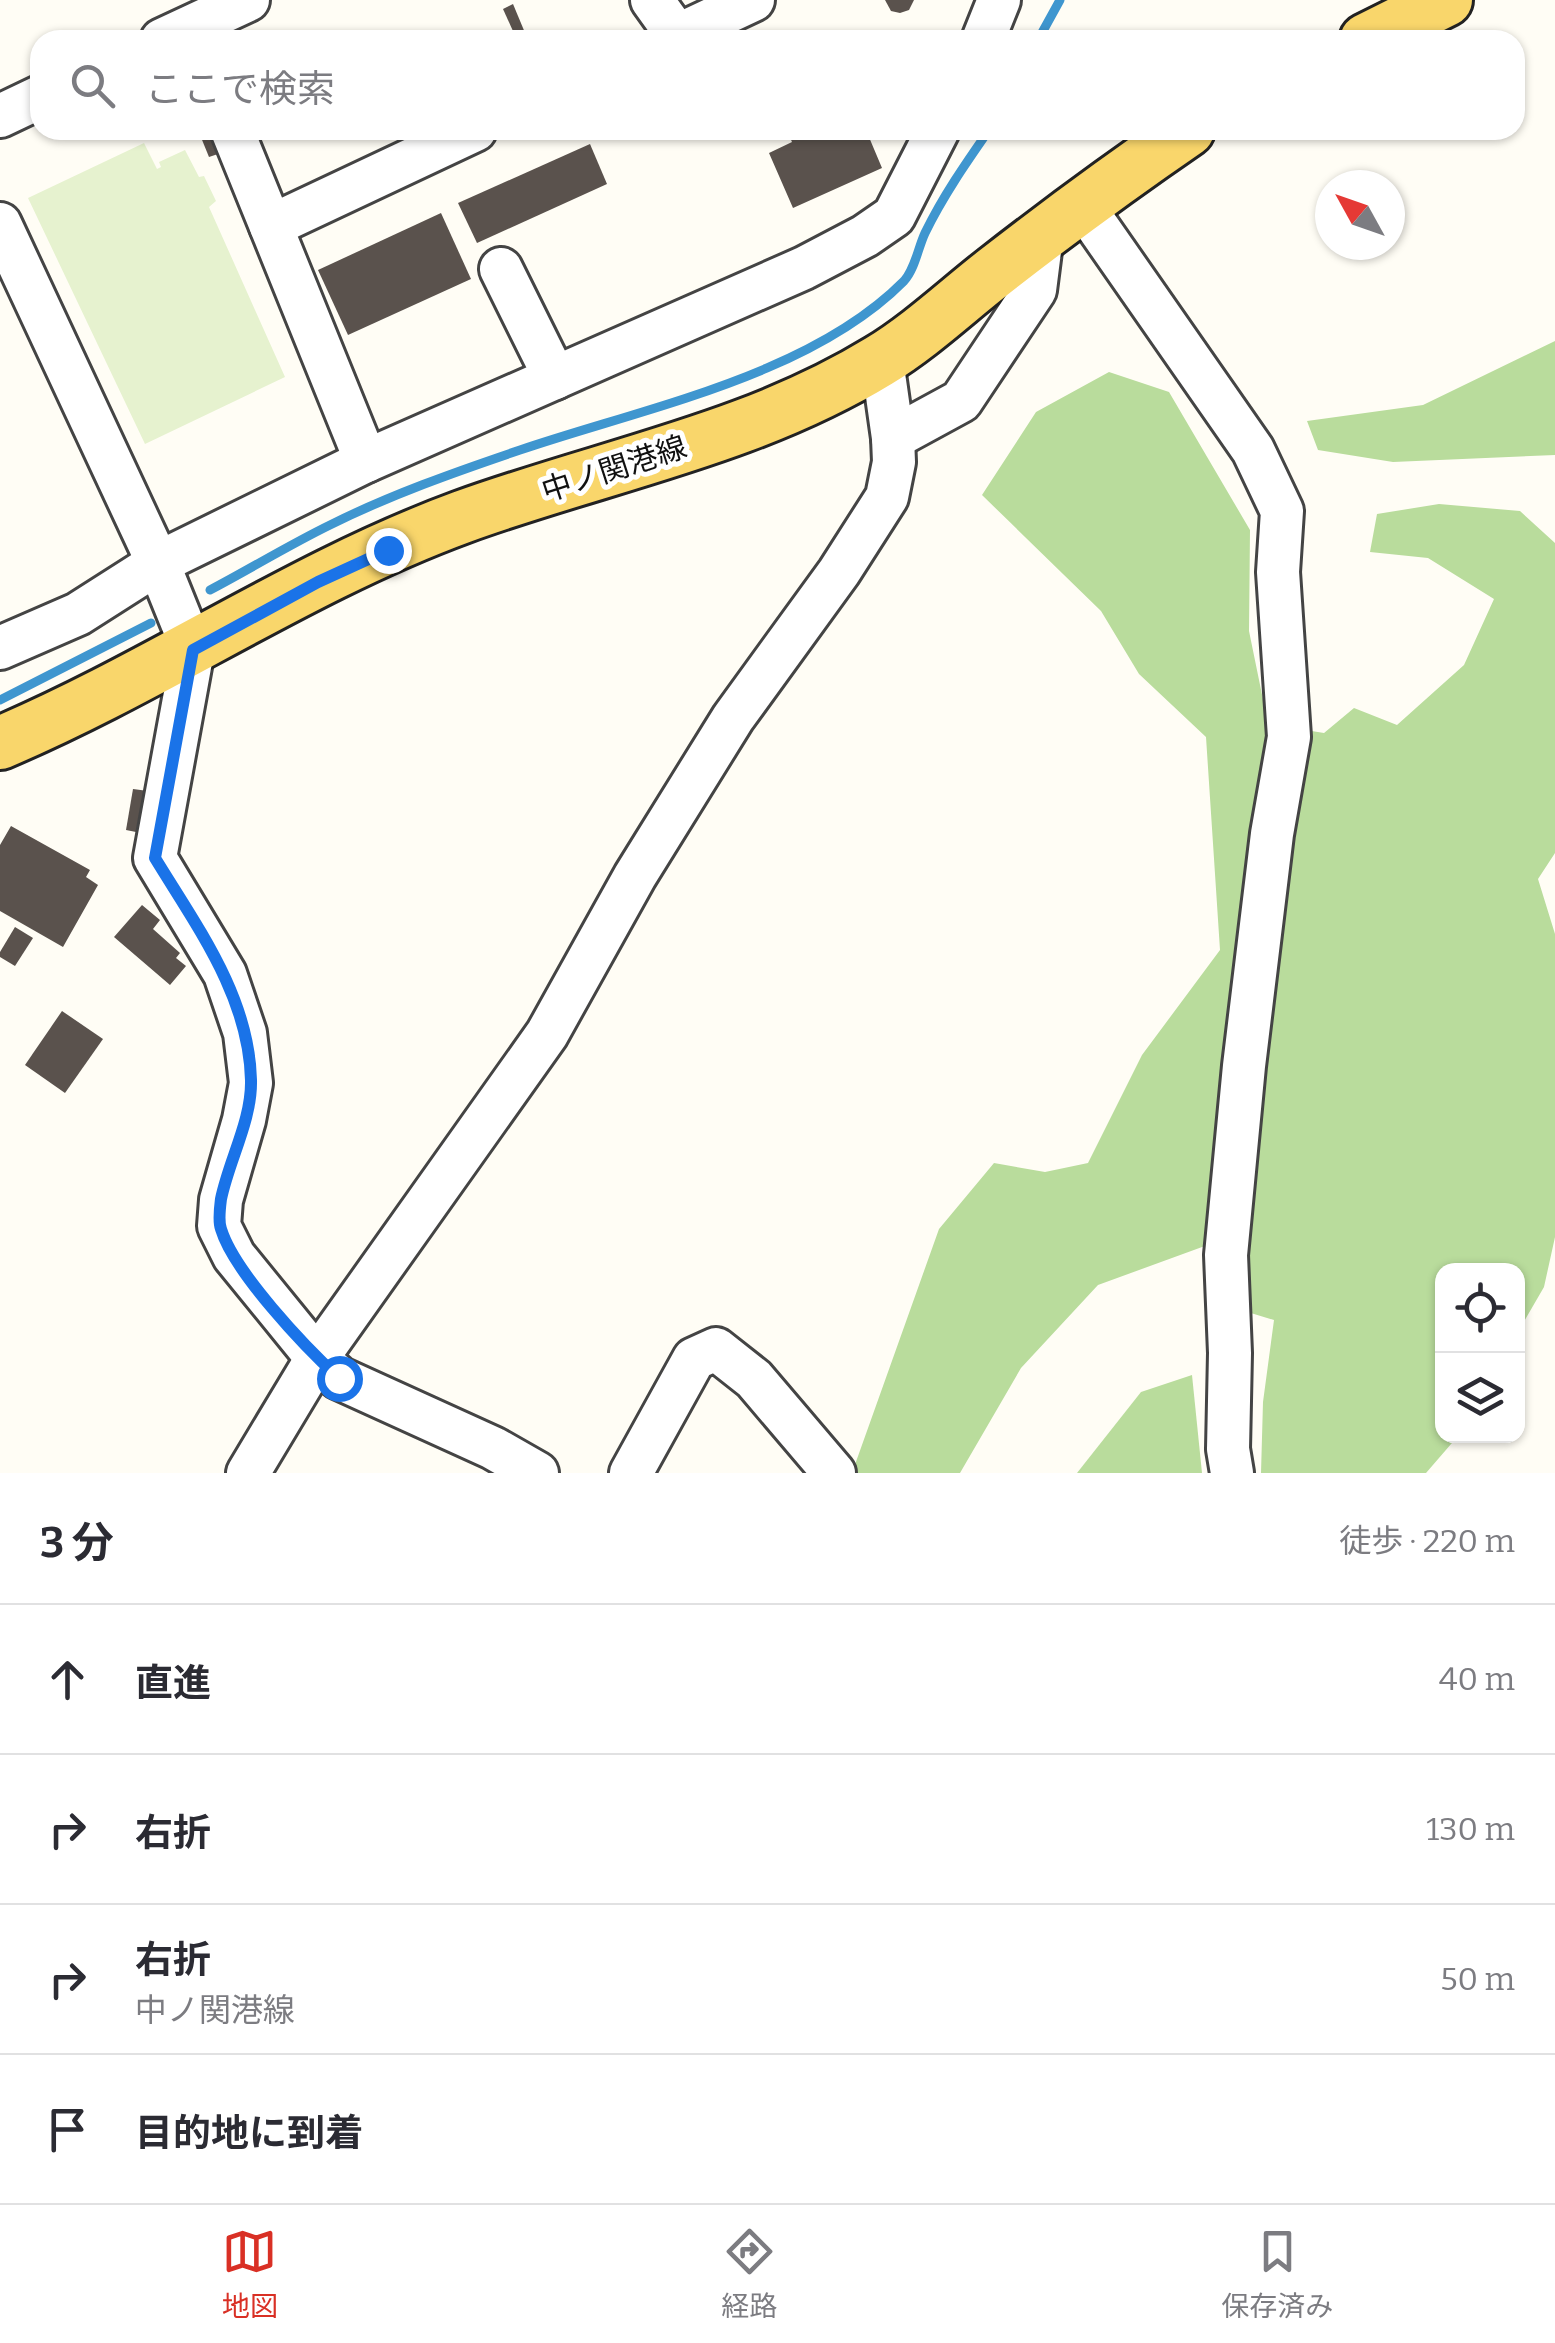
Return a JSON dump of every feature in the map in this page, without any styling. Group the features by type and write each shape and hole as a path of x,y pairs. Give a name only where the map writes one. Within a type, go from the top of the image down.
{"main road":[{"path":"1386,30 1446,0"},
{"name":"中ノ関港線","path":"0,743 193,650 318,582 461,517 722,435 793,408 882,360 1062,219 1174,140"}],"street":[{"path":"652,0 667,21 668,30"},
{"path":"689,30 753,0"},
{"path":"987,30 999,0"},
{"path":"192,30 235,3"},
{"path":"0,116 30,102"},
{"path":"236,140 366,462"},
{"path":"271,226 454,140"},
{"path":"0,648 78,614 158,563 366,462 804,268 865,236 894,216 933,140"},
{"path":"893,438 961,402 1036,290 1062,219"},
{"path":"1062,219 1253,450 1282,510 1278,572 1289,737 1272,834 1226,1255 1228,1449 1232,1473"},
{"path":"0,224 158,563 193,650 155,858 226,974 245,1034 251,1082 221,1200 219,1226 234,1256 317,1358 339,1378 493,1448 537,1473"},
{"path":"500,269 555,378"},
{"path":"248,1473 317,1358 548,1034 636,876 733,718 839,572 887,498 894,462 882,360"},
{"path":"631,1473 694,1359 716,1349 754,1379 834,1473"}],"green space":[{"path":"144,143 157,169 161,167 159,162 185,150 199,177 204,176 216,201 209,207 285,377 145,444 28,198"},
{"path":"1555,341 1555,455 1393,462 1318,450 1307,421 1423,405"},
{"path":"1109,372 1169,392 1250,530 1249,631 1268,724 1324,733 1354,708 1397,725 1464,665 1494,599 1428,558 1370,552 1377,514 1439,504 1520,511 1555,543 1555,853 1538,879 1555,934 1555,1237 1544,1287 1525,1320 1525,1263 1435,1263 1435,1443 1452,1443 1426,1473 1261,1473 1263,1402 1274,1320 1241,1310 1235,1235 1098,1285 1021,1368 960,1473 852,1473 939,1229 994,1163 1045,1172 1088,1163 1142,1055 1220,950 1206,737 1139,674 1101,611 982,495 1036,412"},
{"path":"1192,1375 1202,1473 1077,1473 1141,1392"}],"building":[{"path":"885,0 914,0 909,10 900,13 891,11"},
{"path":"513,4 524,30 512,30 503,9"},
{"path":"202,140 213,140 218,154 209,157"},
{"path":"870,140 882,168 793,208 769,153 792,142"},
{"path":"590,144 607,184 477,243 458,203"},
{"path":"441,213 471,279 348,335 318,270"},
{"path":"133,789 148,791 141,833 126,830"},
{"path":"11,826 90,870 86,877 98,885 63,947 0,911 0,845"},
{"path":"142,905 160,920 153,929 180,953 176,958 186,966 170,985 114,937"},
{"path":"15,927 33,938 15,966 0,957 0,952"},
{"path":"62,1011 103,1039 65,1093 25,1065"}],"waterway":[{"path":"1044,30 1060,0"},
{"path":"210,590 315,533 399,494 520,450 723,385 822,342 866,314 904,281 939,206 982,140"},
{"path":"0,700 151,623"}],"route":[{"path":"339,1378 258,1288 234,1256 219,1226 221,1200 251,1082 245,1034 226,974 155,858 193,650 318,582 388,550"}]}
